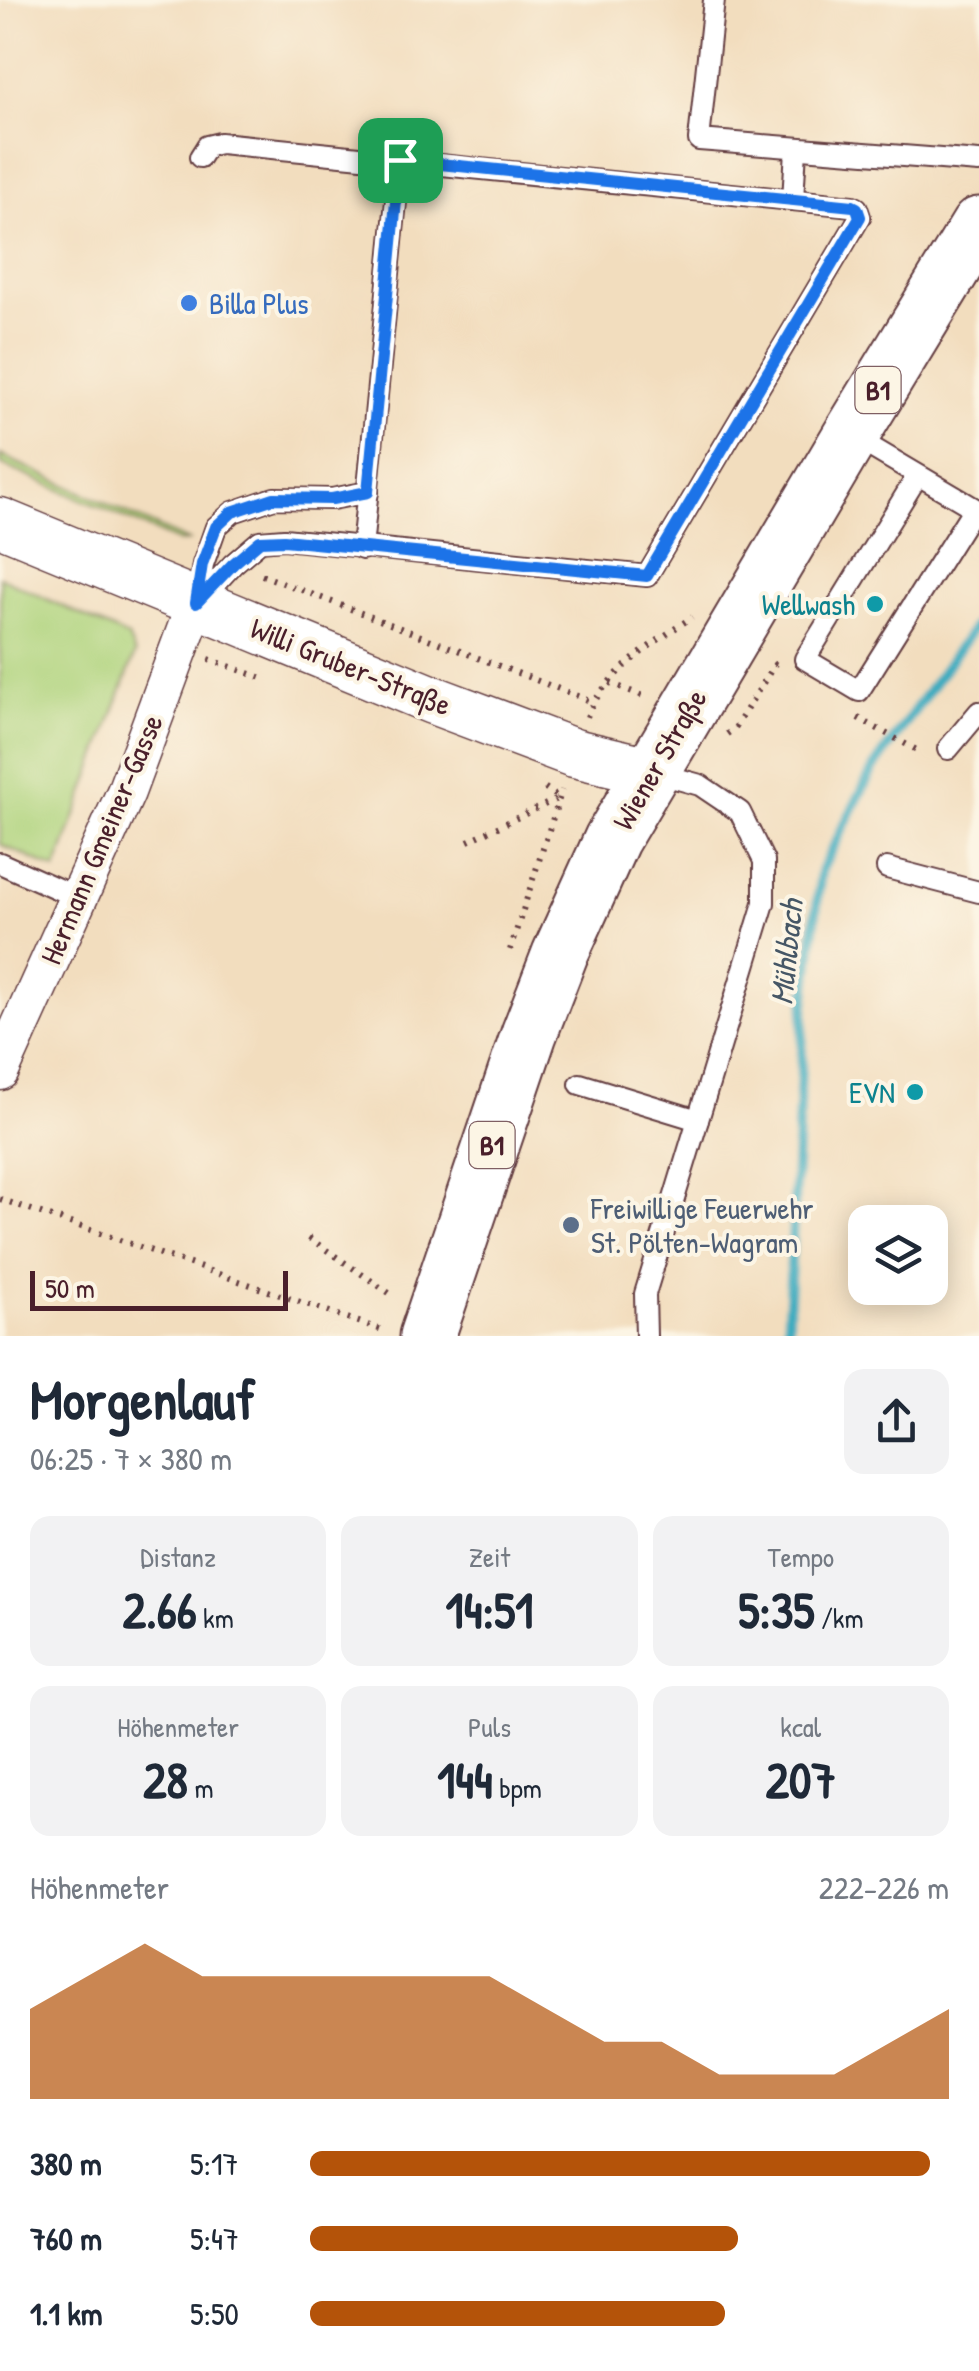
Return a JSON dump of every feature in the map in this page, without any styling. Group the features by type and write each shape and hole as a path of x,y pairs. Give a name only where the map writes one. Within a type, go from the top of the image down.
{"main road":[{"name":"Wiener Straße","path":"403,1322 612,839 979,224"}],"street":[{"name":"Willi Gruber-Straße","path":"0,522 402,688 574,752 651,771"},
{"name":"Hermann Gmeiner-Gasse","path":"0,1071 126,792 196,603"}],"lane":[{"path":"714,0 699,140 979,162"},
{"path":"196,603 260,541 284,540 647,576 860,222 860,212 853,206 400,160 220,143 207,146 200,158"},
{"path":"793,200 796,149"},
{"path":"362,549 400,160"},
{"path":"851,436 918,475 974,508 859,690 805,659 918,475"},
{"path":"196,603 202,564 216,527 232,512 274,498 332,499 368,492"},
{"path":"948,749 979,712"},
{"path":"646,1336 645,1294 764,903 764,861 740,812 700,785 651,771"},
{"path":"0,863 78,898"},
{"path":"887,868 979,892"},
{"path":"580,1084 698,1120"}],"path":[{"path":"233,564 593,702"},
{"path":"726,736 775,664 790,674"},
{"path":"851,713 916,750"},
{"path":"468,841 560,798"},
{"path":"0,1198 403,1322"},
{"path":"310,1238 403,1322"}],"green space":[{"path":"0,455 188,541 180,542 0,464"},
{"path":"0,577 128,637 135,654 56,870 0,844"}],"waterway":[{"name":"Mühlbach","path":"787,1336 804,1013 821,871 873,769 979,620"}],"place":[{"name":"Billa Plus","path":"189,303"},
{"name":"Wellwash","path":"875,604"},
{"name":"EVN","path":"915,1092"},
{"name":"Freiwillige Feuerwehr St. Pölten-Wagram","path":"571,1225"}],"route":[{"path":"400,160 853,206 860,212 860,222 647,576 284,540 260,541 196,603 202,564 216,527 232,512 274,498 332,499 368,492 400,160"}]}
